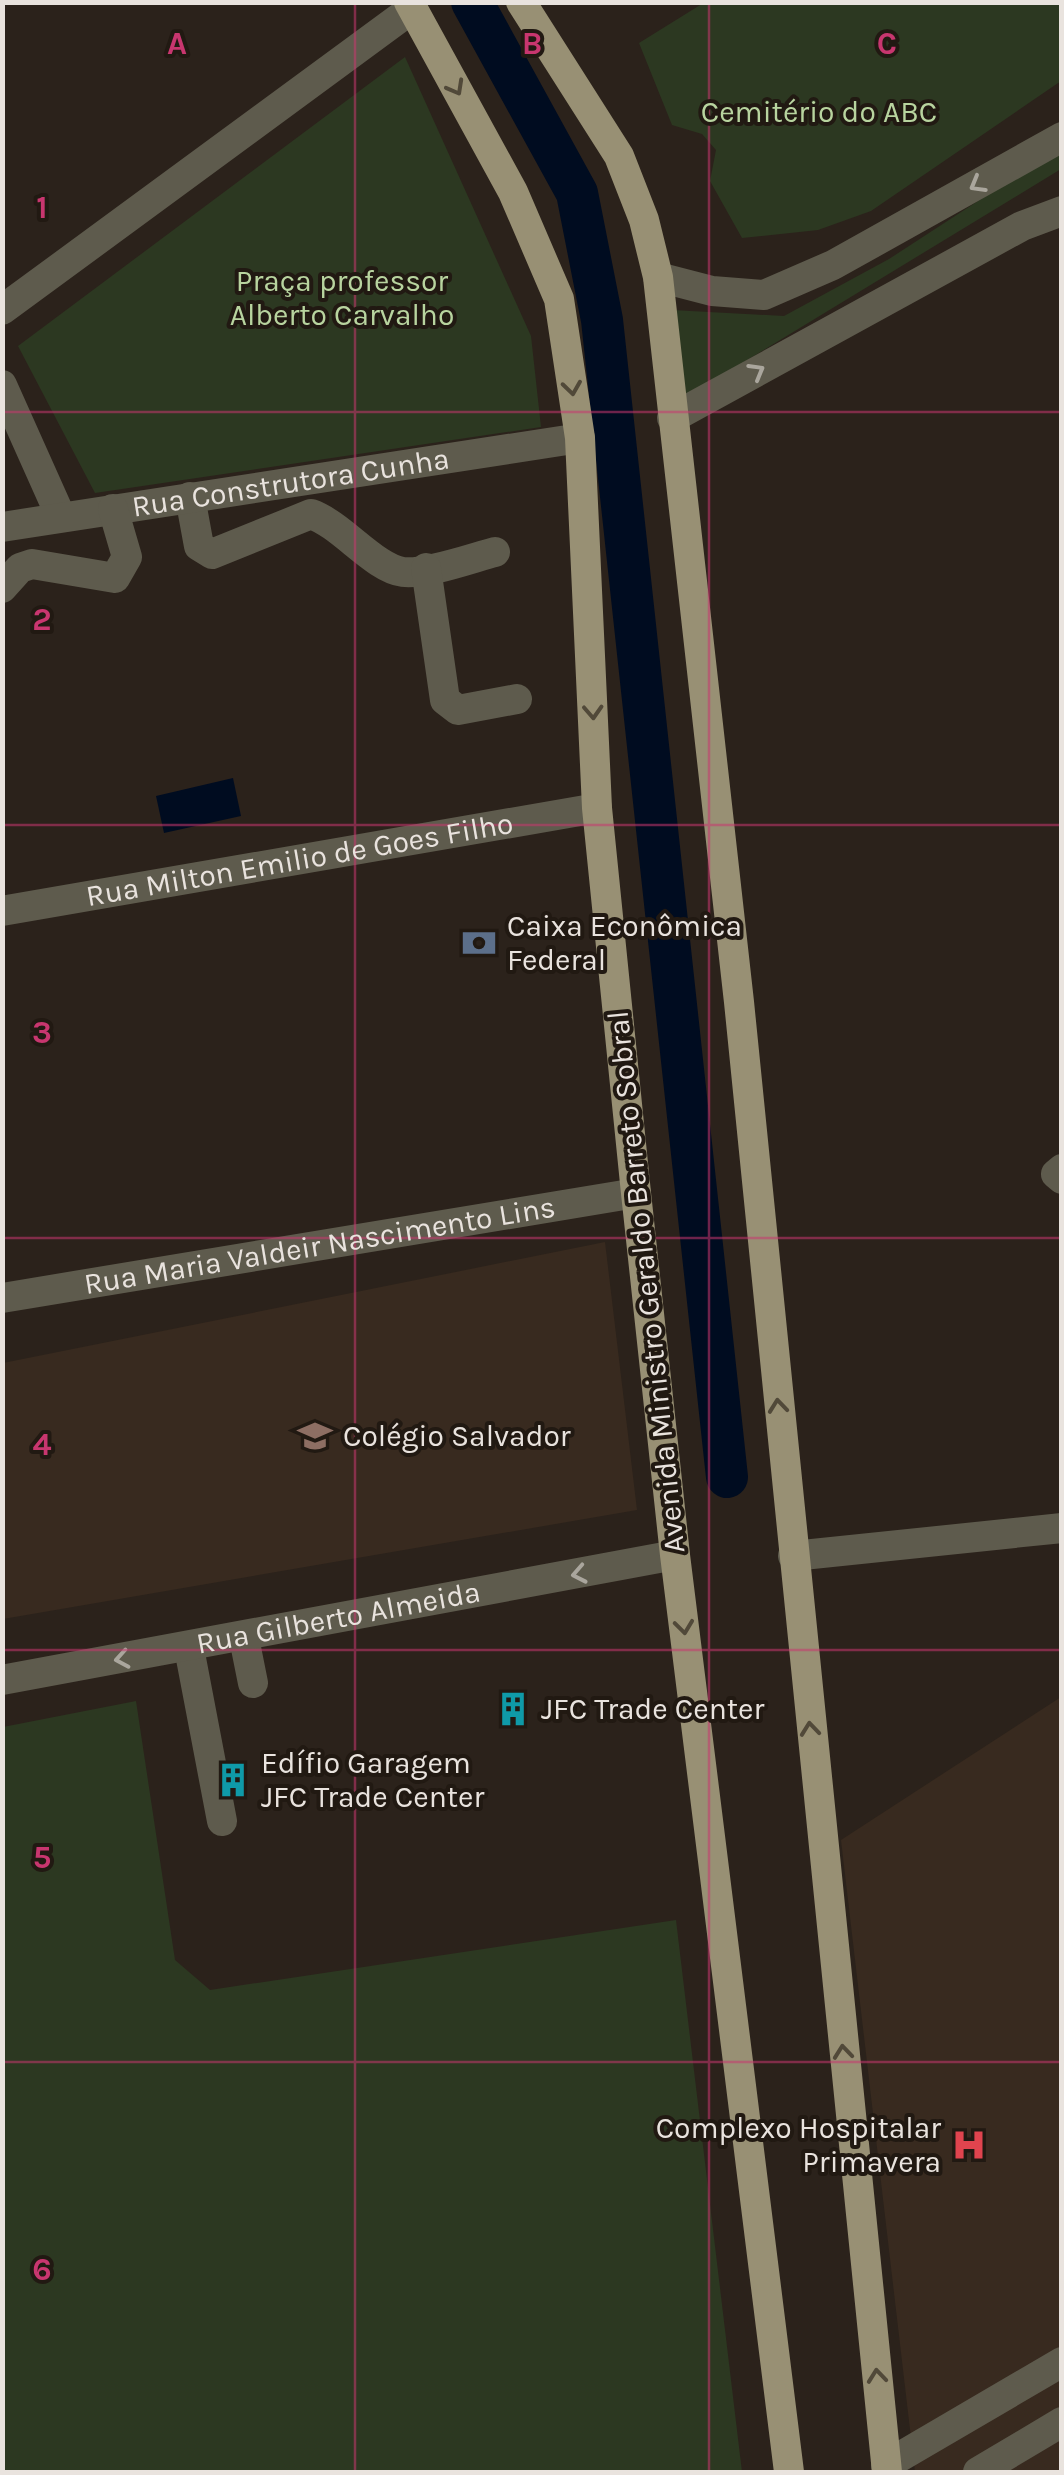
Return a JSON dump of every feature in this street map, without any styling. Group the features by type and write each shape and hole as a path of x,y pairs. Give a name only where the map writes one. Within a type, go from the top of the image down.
{"main road":[{"path":"521,2 619,156 644,220 658,278 739,1002 887,2469"},
{"name":"Avenida Ministro Geraldo Barreto Sobral","path":"411,5 541,251 559,300 580,438 597,808 674,1555 789,2472"}],"street":[{"path":"2,310 411,5"},
{"path":"658,278 712,291 764,296 833,265 1062,137"},
{"path":"672,418 1022,226 1062,211"},
{"path":"2,385 60,517"},
{"name":"Rua Construtora Cunha","path":"2,527 580,438"},
{"path":"190,497 199,546 212,554 311,514 330,522 397,570 426,568 495,552"},
{"path":"2,588 20,568 32,564 115,578 124,570 127,557 113,509"},
{"path":"426,568 444,700 458,710 516,699"},
{"name":"Rua Milton Emilio de Goes Filho","path":"2,912 597,808"},
{"path":"1062,1169 1056,1174 1062,1180"},
{"name":"Rua Maria Valdeir Nascimento Lins","path":"2,1298 636,1194"},
{"path":"793,1556 1062,1528"},
{"name":"Rua Gilberto Almeida","path":"2,1680 674,1555"},
{"path":"244,1638 253,1683"},
{"path":"189,1648 222,1821"},
{"path":"887,2469 1062,2362"},
{"path":"978,2472 1062,2422"}],"shaded area":[{"name":"Colégio Salvador","path":"605,1242 637,1510 3,1619 3,1363"},
{"name":"Complexo Hospitalar Primavera","path":"1061,1697 1061,2472 915,2472 841,1840"}],"green space":[{"name":"Cemitério do ABC","path":"705,2 1061,3 1061,81 871,211 818,230 742,238 710,181 716,150 702,134 672,125 639,43"},
{"name":"Praça professor Alberto Carvalho","path":"405,57 531,336 541,427 95,493 18,346"},
{"path":"1061,147 1061,169 680,401 672,310 784,316 889,259"},
{"path":"136,1701 175,1960 210,1990 676,1920 742,2472 3,2472 3,1727"}],"water":[{"path":"233,778 241,816 164,833 156,796"}],"waterway":[{"path":"472,2 577,193 602,320 727,1477"}],"place":[{"name":"Caixa Econômica Federal","path":"479,943"},
{"name":"Colégio Salvador","path":"315,1436"},
{"name":"JFC Trade Center","path":"513,1709"},
{"name":"Edífio Garagem JFC Trade Center","path":"233,1780"},
{"name":"Complexo Hospitalar Primavera","path":"969,2145"}]}
